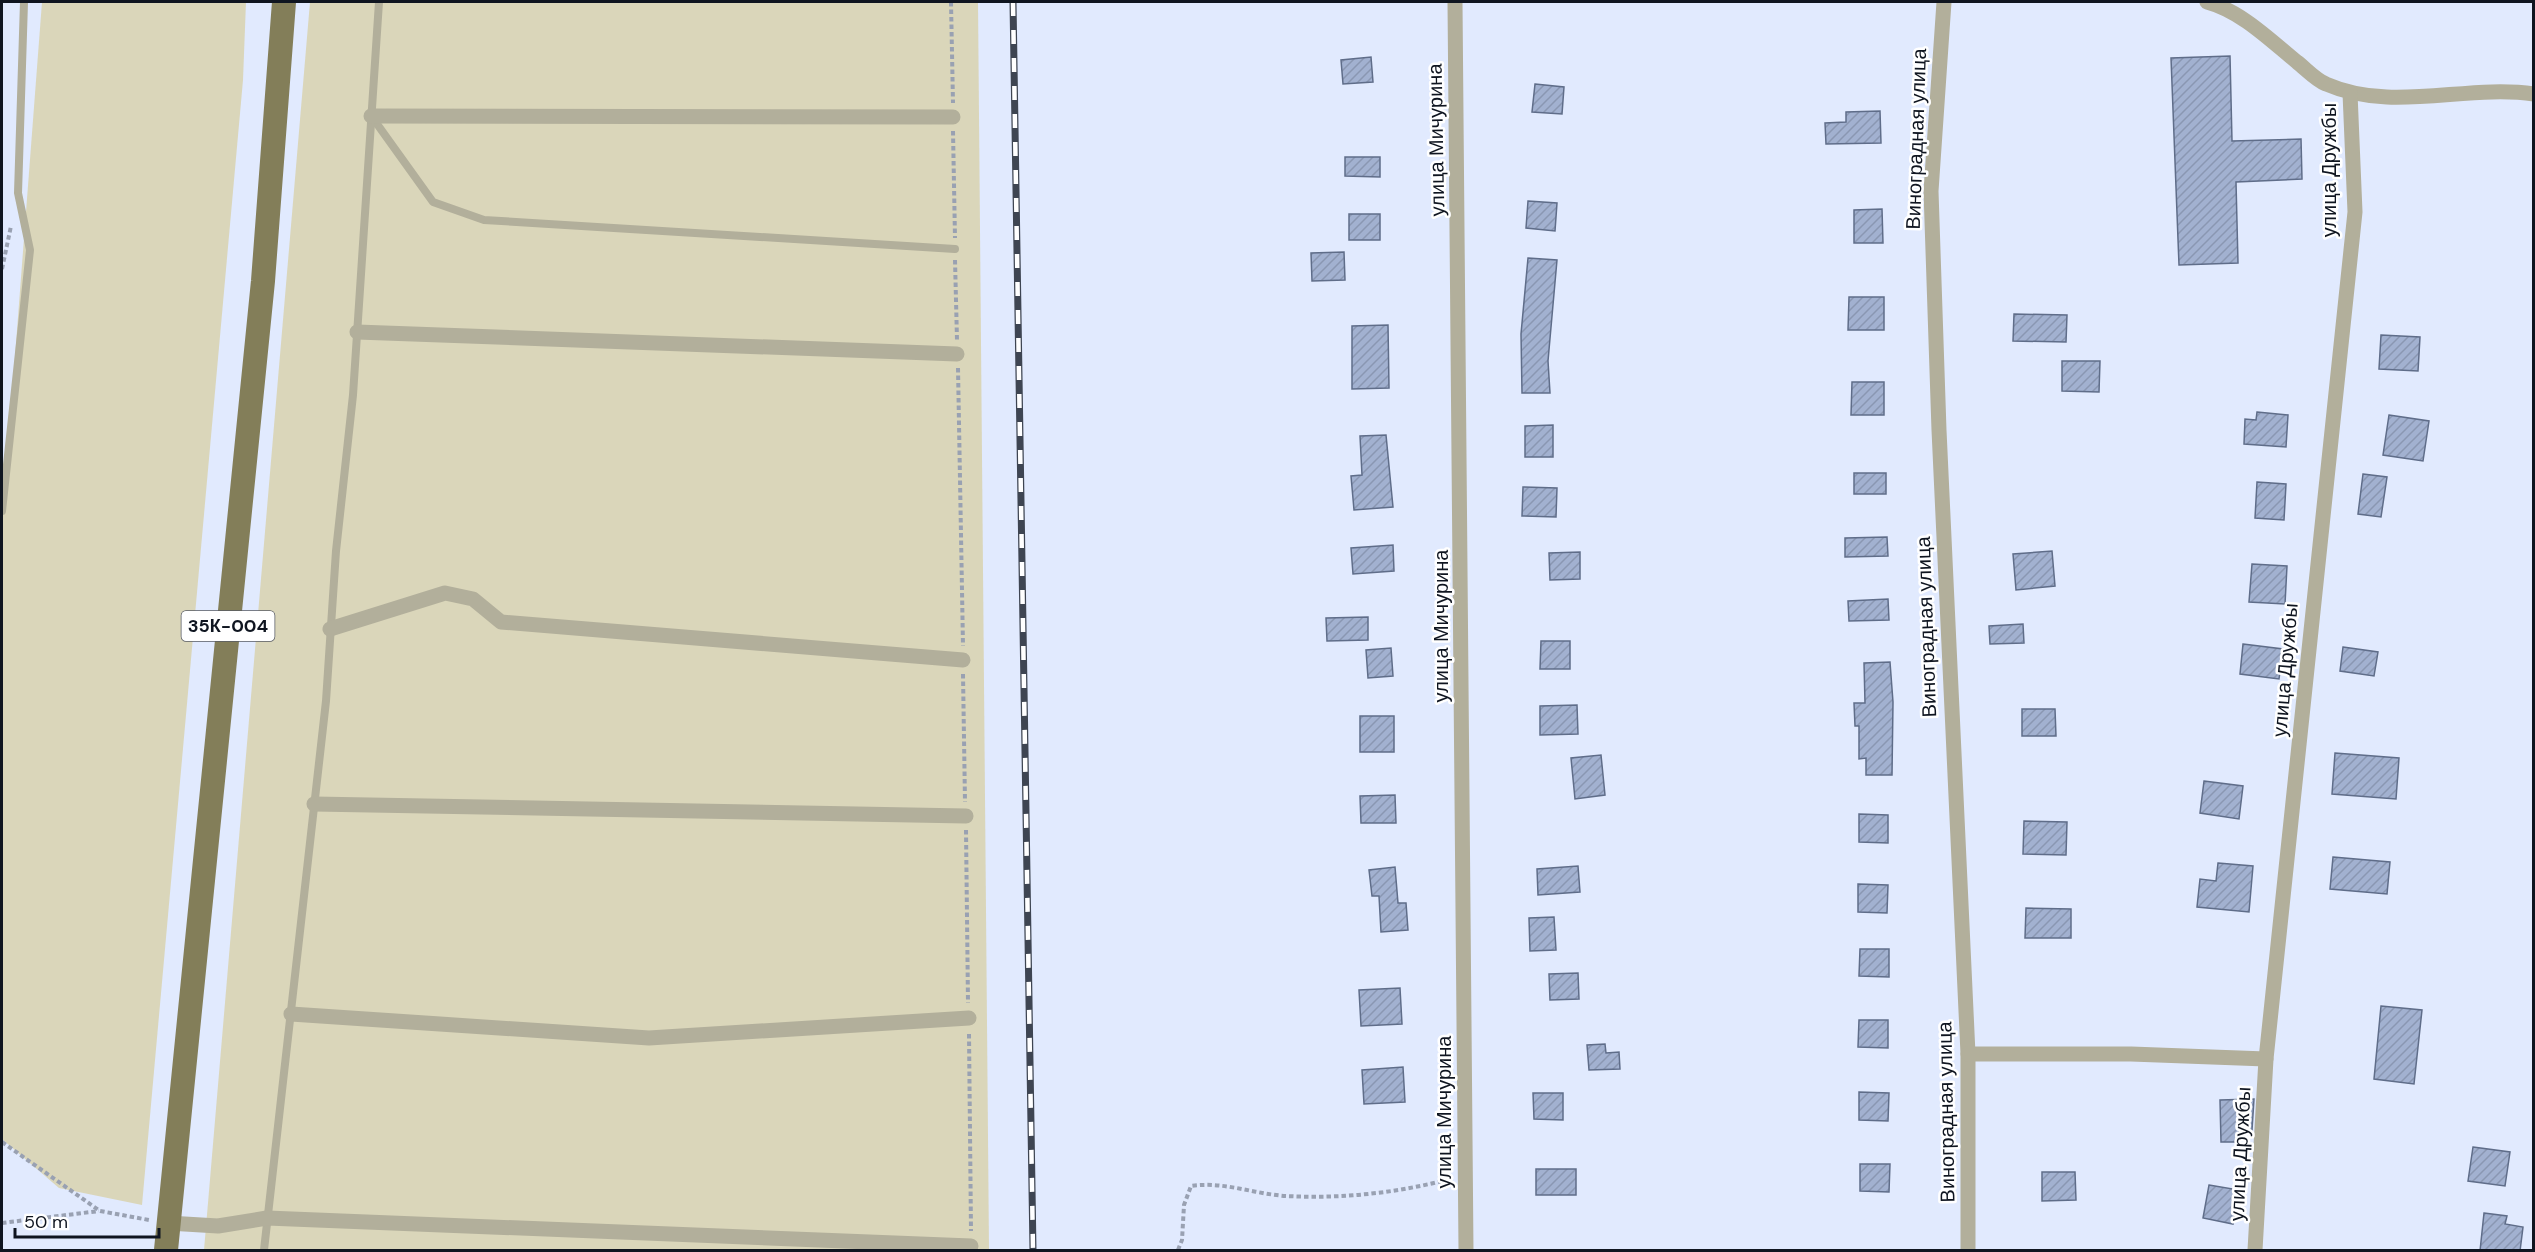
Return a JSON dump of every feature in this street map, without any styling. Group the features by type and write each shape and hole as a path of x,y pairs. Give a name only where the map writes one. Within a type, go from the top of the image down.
{"main road":[{"name":"35К-004","path":"166,1251 263,281 284,2"}],"street":[{"name":"улица Мичурина","path":"1455,2 1466,1251"},
{"name":"Виноградная улица","path":"1944,2 1931,191 1948,656 1968,1054 1968,1251"},
{"path":"2207,2 2218,5 2255,27 2323,83 2350,93 2421,98 2486,91 2534,94"},
{"name":"улица Дружбы","path":"2255,1251 2266,1059 2355,212 2350,93"},
{"path":"371,116 953,117"},
{"path":"357,332 957,354"},
{"path":"330,629 446,593 473,599 501,622 963,660"},
{"path":"314,804 966,816"},
{"path":"291,1014 649,1038 969,1018"},
{"path":"1968,1054 2131,1054 2266,1059"},
{"path":"168,1223 218,1226 267,1218 971,1246"}],"lane":[{"path":"2,511 30,250 18,193 24,2"},
{"path":"264,1251 326,701 336,551 353,395 379,2"},
{"path":"371,116 433,202 484,220 955,249"}],"path":[{"path":"951,2 966,816 971,1246"},
{"path":"2,269 18,193"},
{"path":"2,1142 100,1211"},
{"path":"1178,1251 1182,1240 1184,1204 1191,1186 1208,1183 1285,1196 1366,1195 1426,1186 1466,1175"},
{"path":"2,1223 100,1211 168,1223"}],"shaded area":[{"path":"42,2 246,2 243,80 142,1205 59,1188 2,1139 2,527"},
{"path":"310,2 978,2 989,1250 204,1250"}],"building":[{"path":"2230,56 2232,141 2301,139 2302,179 2236,182 2238,263 2179,265 2171,58"},
{"path":"1371,57 1373,82 1343,84 1341,60"},
{"path":"1535,84 1564,87 1562,114 1532,112"},
{"path":"1880,111 1881,143 1826,144 1825,123 1846,122 1846,112"},
{"path":"1345,157 1380,157 1380,177 1345,176"},
{"path":"1528,201 1557,203 1555,231 1526,228"},
{"path":"1882,209 1883,243 1854,243 1854,210"},
{"path":"1349,214 1380,214 1380,240 1349,240"},
{"path":"1344,252 1345,280 1312,281 1311,253"},
{"path":"1528,258 1557,260 1548,361 1550,393 1522,393 1521,334"},
{"path":"1849,297 1884,297 1884,330 1848,330"},
{"path":"2014,314 2067,315 2066,342 2013,341"},
{"path":"1388,325 1389,388 1352,389 1352,326"},
{"path":"2381,335 2420,337 2418,371 2379,369"},
{"path":"2062,361 2100,361 2099,392 2062,391"},
{"path":"1852,382 1884,382 1884,415 1851,415"},
{"path":"2257,412 2288,415 2286,447 2244,444 2245,419 2256,420"},
{"path":"2389,415 2429,421 2423,461 2383,455"},
{"path":"1553,425 1553,457 1525,457 1525,426"},
{"path":"1386,435 1393,507 1354,510 1351,476 1362,475 1360,436"},
{"path":"1854,473 1886,473 1886,494 1854,494"},
{"path":"2363,474 2387,477 2381,517 2358,514"},
{"path":"2257,482 2286,484 2284,520 2255,518"},
{"path":"1523,487 1557,488 1556,517 1522,516"},
{"path":"1887,537 1888,556 1845,557 1845,538"},
{"path":"1393,545 1394,571 1353,574 1351,548"},
{"path":"2052,551 2055,586 2016,590 2013,554"},
{"path":"1580,552 1580,579 1550,580 1549,553"},
{"path":"2252,564 2287,566 2285,604 2249,602"},
{"path":"1888,599 1889,620 1849,621 1848,601"},
{"path":"1368,617 1368,640 1327,641 1326,618"},
{"path":"2023,624 2024,643 1990,644 1989,626"},
{"path":"1541,641 1570,641 1570,669 1540,669"},
{"path":"2243,644 2283,649 2279,679 2240,674"},
{"path":"2343,647 2378,652 2374,676 2340,671"},
{"path":"1391,648 1393,676 1368,678 1366,650"},
{"path":"1890,662 1893,702 1892,775 1866,775 1866,758 1859,759 1859,726 1855,726 1854,703 1865,703 1864,663"},
{"path":"1577,705 1578,734 1540,735 1540,706"},
{"path":"2022,709 2055,709 2056,736 2022,736"},
{"path":"1360,716 1394,716 1394,752 1360,752"},
{"path":"2335,753 2399,758 2396,799 2332,794"},
{"path":"1601,755 1605,795 1575,799 1571,758"},
{"path":"2204,781 2243,786 2239,819 2200,813"},
{"path":"1395,795 1396,823 1361,823 1360,796"},
{"path":"1859,814 1888,815 1888,843 1859,842"},
{"path":"2024,821 2067,822 2066,855 2023,854"},
{"path":"2333,857 2390,862 2387,894 2330,889"},
{"path":"2218,863 2253,866 2249,912 2197,907 2200,879 2216,881"},
{"path":"1578,866 1580,892 1538,895 1537,869"},
{"path":"1395,867 1398,903 1406,903 1408,930 1381,932 1379,896 1372,896 1369,870"},
{"path":"1858,884 1888,885 1887,913 1858,912"},
{"path":"2026,908 2071,909 2071,938 2025,938"},
{"path":"1554,917 1556,950 1530,951 1529,918"},
{"path":"1860,949 1889,949 1889,977 1859,976"},
{"path":"1578,973 1579,999 1550,1000 1549,974"},
{"path":"1400,988 1402,1024 1361,1026 1359,990"},
{"path":"2381,1006 2422,1010 2414,1084 2374,1079"},
{"path":"1859,1020 1888,1020 1888,1048 1858,1047"},
{"path":"1605,1044 1606,1053 1619,1052 1620,1069 1589,1070 1587,1045"},
{"path":"1403,1067 1405,1102 1364,1104 1362,1070"},
{"path":"1859,1092 1889,1093 1888,1121 1859,1120"},
{"path":"1533,1093 1563,1093 1563,1120 1534,1119"},
{"path":"2254,1099 2252,1130 2239,1130 2239,1142 2221,1142 2220,1100"},
{"path":"2473,1147 2510,1152 2505,1186 2468,1181"},
{"path":"1860,1164 1890,1164 1889,1192 1860,1191"},
{"path":"1536,1169 1576,1169 1576,1195 1536,1195"},
{"path":"2042,1172 2075,1172 2076,1200 2042,1201"},
{"path":"2209,1185 2239,1190 2233,1224 2203,1218"},
{"path":"2484,1213 2507,1216 2505,1224 2523,1227 2520,1251 2480,1251"}],"railway":[{"path":"1013,2 1033,1250"}]}
